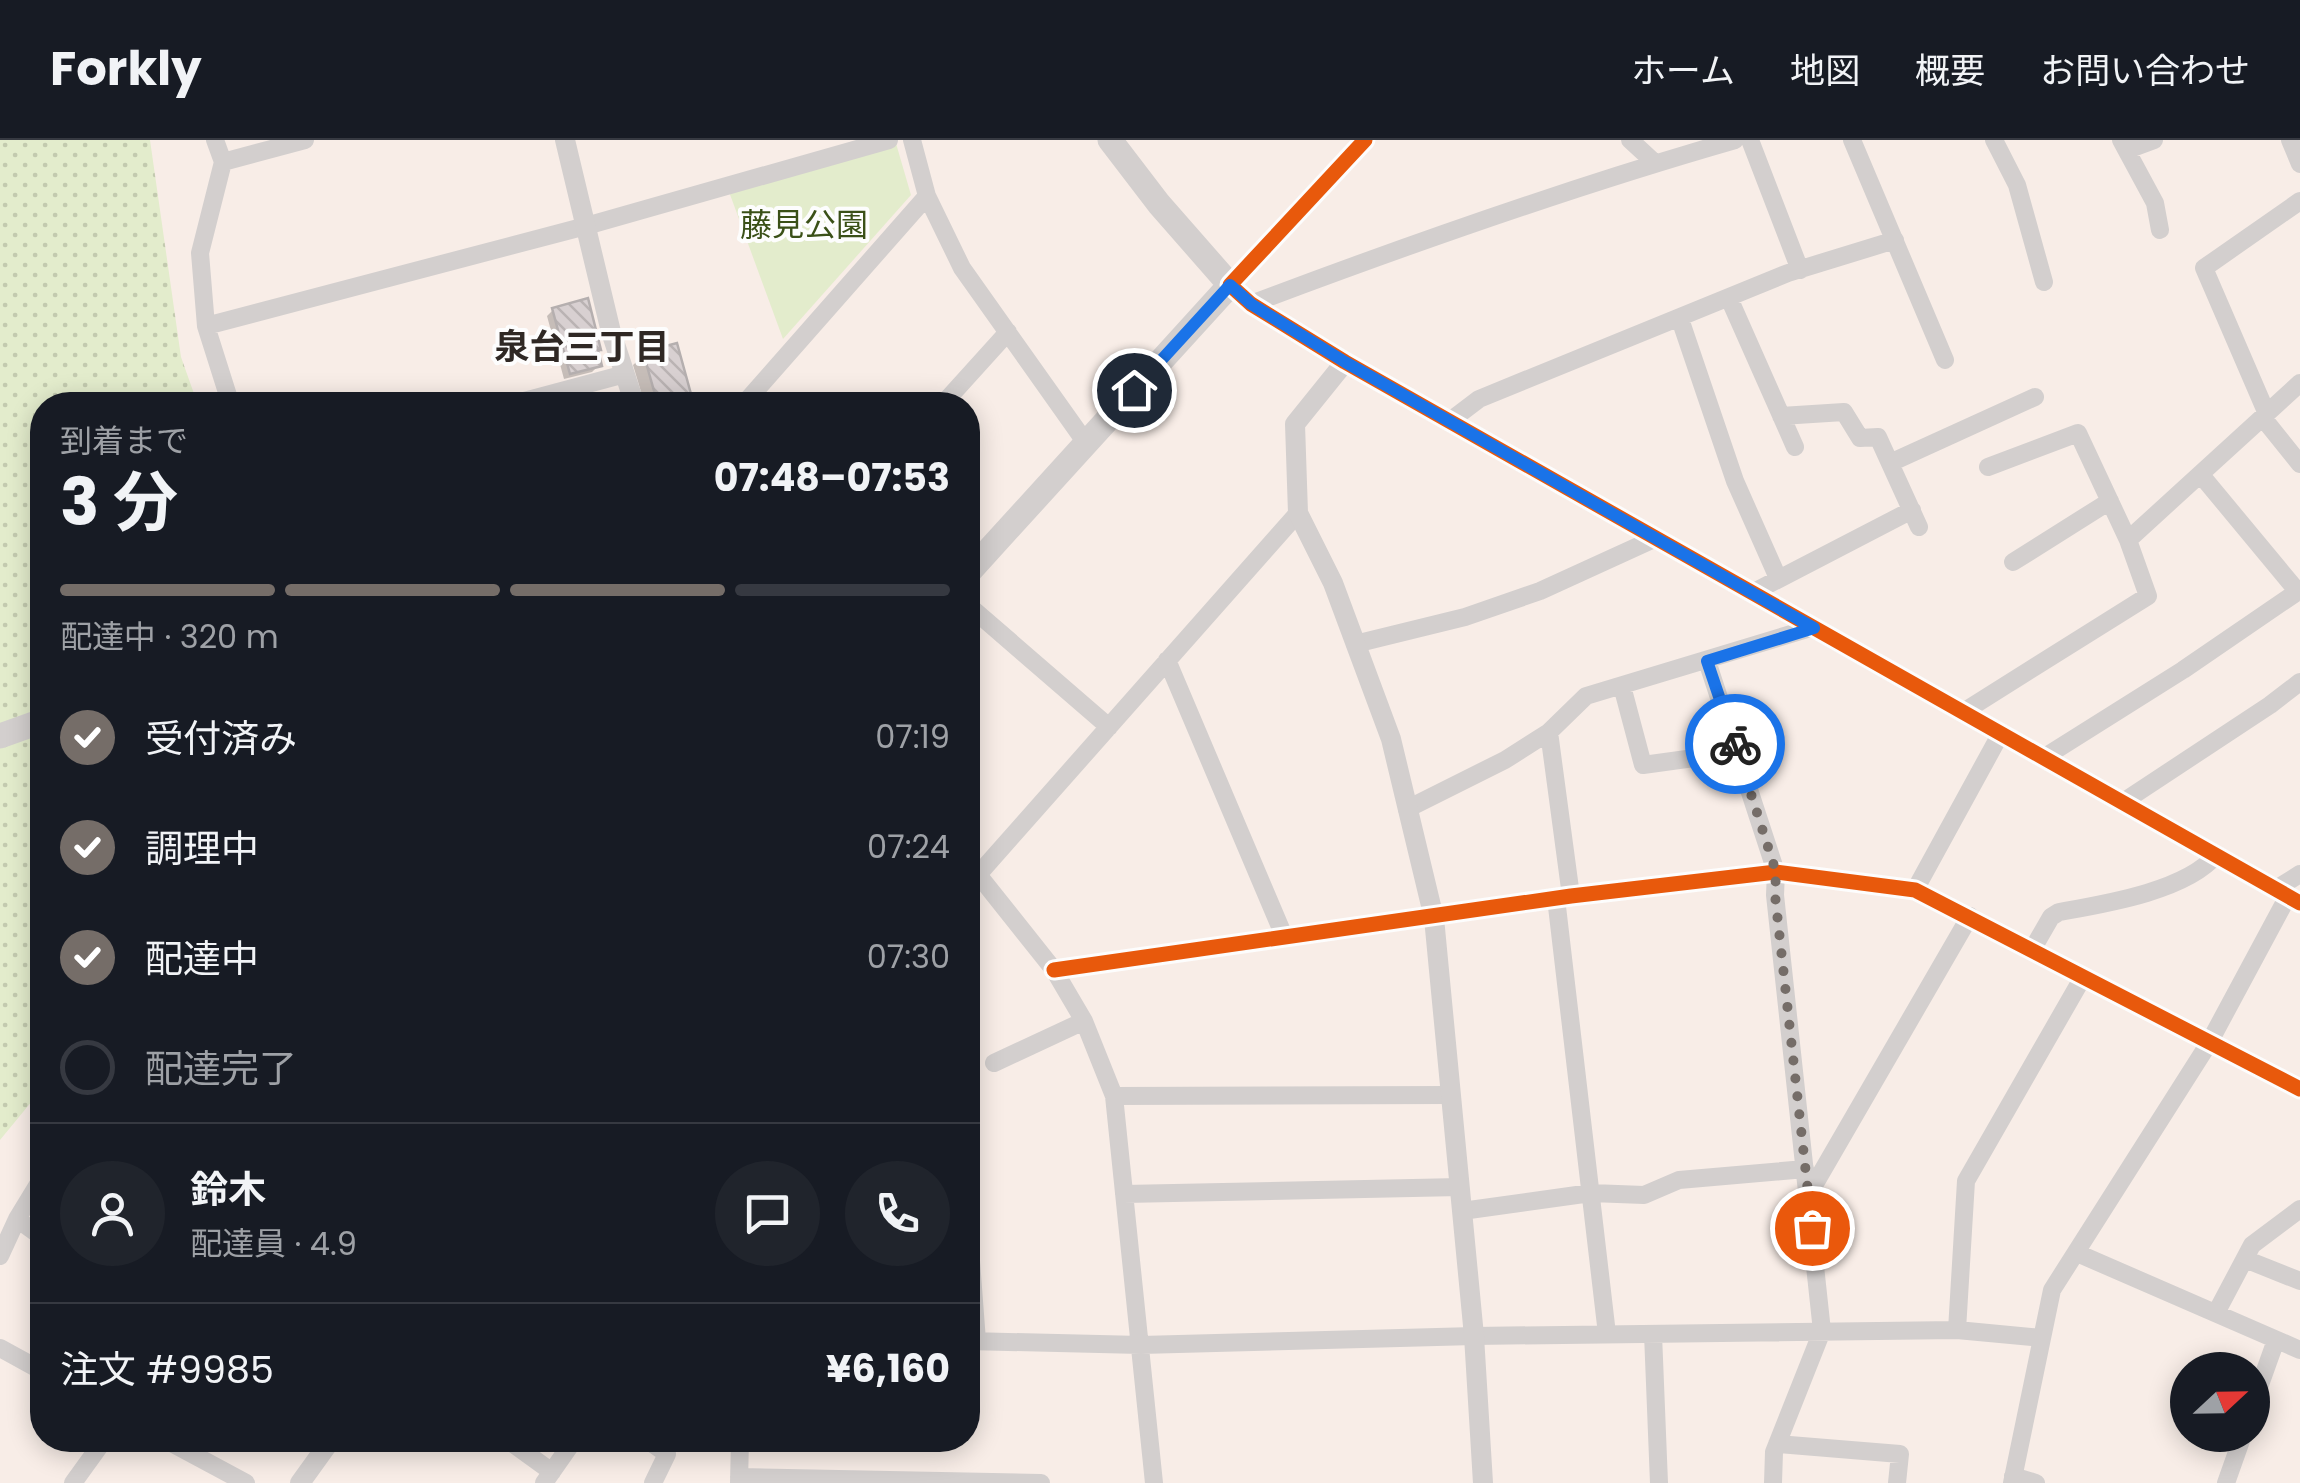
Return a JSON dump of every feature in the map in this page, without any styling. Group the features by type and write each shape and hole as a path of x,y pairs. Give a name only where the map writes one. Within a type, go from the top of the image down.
{"main road":[{"path":"980,560 1230,285 1159,204 1110,140"},
{"path":"0,736 30,725"}],"street":[{"path":"216,140 223,162 200,253 206,326 227,392"},
{"path":"223,162 304,140"},
{"path":"565,140 612,332 631,392"},
{"path":"206,326 586,226 889,140"},
{"path":"912,140 927,196 962,268 1086,443"},
{"path":"1365,140 1230,285 1251,304 1345,362 2288,896"},
{"path":"1630,140 1655,163"},
{"path":"1251,304 1388,252 1734,140"},
{"path":"1750,140 1800,270"},
{"path":"1852,140 1945,360"},
{"path":"1994,140 2017,185 2044,282"},
{"path":"2154,140 2124,145 2155,203 2160,230"},
{"path":"2290,140 2300,164"},
{"path":"754,392 927,196"},
{"path":"2300,201 2204,268 2265,416 2300,464"},
{"path":"1450,421 1479,399 1800,270 1895,240"},
{"path":"1729,298 1794,447"},
{"path":"1680,318 1734,481 1778,578"},
{"path":"954,392 1008,332"},
{"path":"1345,362 1295,424 1298,514 1333,583 1391,739 1434,918 1474,1336 1483,1483"},
{"path":"558,392 625,374"},
{"path":"2128,540 2300,384"},
{"path":"1890,463 2034,396"},
{"path":"1752,593 1916,519 1878,437 1860,438 1844,412 1781,416"},
{"path":"1963,712 2148,596 2128,540 2078,433 1988,467"},
{"path":"2043,758 2299,591 2201,475"},
{"path":"2013,562 2110,501"},
{"path":"980,864 1110,727 1298,514"},
{"path":"1355,644 1465,616 1540,590 1656,538"},
{"path":"980,615 1110,727"},
{"path":"1408,809 1506,760 1549,732 1586,696 1814,628"},
{"path":"1167,660 1284,936"},
{"path":"1707,661 1776,872 1775,895 1822,1331 1774,1452 1773,1483"},
{"path":"2123,802 2270,706 2300,682"},
{"path":"1622,686 1644,765 1738,752"},
{"path":"1549,732 1590,1192 1607,1334"},
{"path":"1915,890 2001,734"},
{"path":"2032,950 2051,917 2059,912 2132,898 2205,868 2216,856"},
{"path":"1054,970 1564,897 1776,872 1915,890 2300,1089"},
{"path":"2036,1483 2013,1479 2052,1290 2209,1043 2300,874"},
{"path":"980,884 1054,970 1084,1021 1114,1096 1154,1483"},
{"path":"1809,1194 1970,916"},
{"path":"1957,1330 1966,1181 2083,977"},
{"path":"994,1062 1084,1021"},
{"path":"1114,1096 1451,1095"},
{"path":"1462,1211 1590,1192 1644,1195 1679,1180 1805,1168"},
{"path":"1124,1194 1460,1187"},
{"path":"0,1256 30,1198"},
{"path":"2216,1313 2252,1245 2300,1208"},
{"path":"17,1220 30,1229"},
{"path":"2077,1252 2300,1350"},
{"path":"2244,1259 2300,1281"},
{"path":"980,1341 1141,1345 1957,1330 2041,1338"},
{"path":"1653,1334 1659,1483"},
{"path":"2270,1357 2276,1340"},
{"path":"0,1348 30,1365"},
{"path":"1778,1444 1900,1454 1897,1483"},
{"path":"73,1483 95,1452"},
{"path":"188,1452 246,1483"},
{"path":"300,1483 322,1452"},
{"path":"521,1452 548,1478 566,1452"},
{"path":"653,1483 667,1454 664,1452"},
{"path":"740,1452 739,1480 1040,1483"},
{"path":"2226,1483 2237,1452"}],"green space":[{"path":"0,140 150,140 181,357 193,392 30,392 30,1104 0,1140"},
{"name":"藤見公園","path":"895,140 911,195 783,339 728,189"}],"building":[{"path":"588,298 602,366 570,374 552,308"},
{"path":"677,343 690,392 654,392 643,352"}],"cycle path":[{"path":"1365,140 1230,285 1251,304 1345,362 2300,903"},
{"path":"1054,970 1571,896 1776,872 1915,890 2300,1089"}],"way so far":[{"path":"1735,744 1776,872 1775,895 1812,1228"}],"district":[{"name":"泉台三丁目","path":"582,346"}],"route":[{"path":"1134,390 1230,285 1251,304 1345,362 1814,628 1707,661 1735,744"}]}
